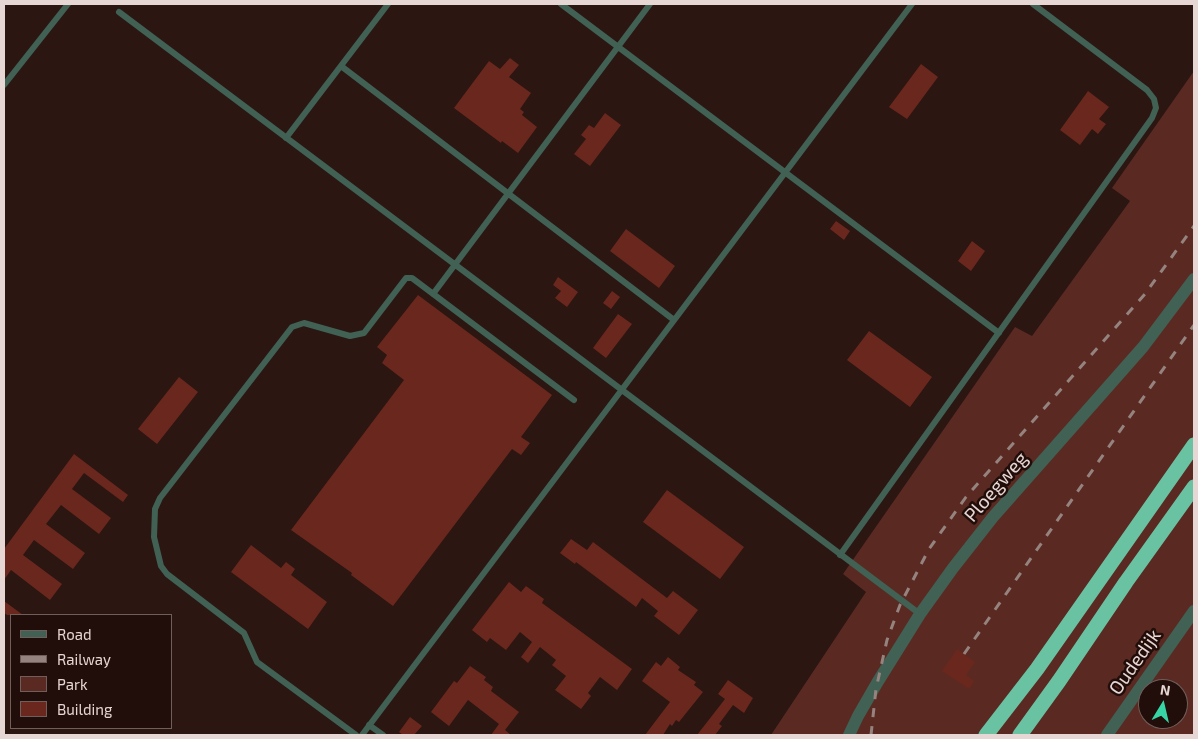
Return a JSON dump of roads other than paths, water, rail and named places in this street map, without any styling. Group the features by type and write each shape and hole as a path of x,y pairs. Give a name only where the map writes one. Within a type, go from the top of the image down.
{"highway":[{"path":"986,735 1037,669 1194,445"},
{"path":"1020,735 1194,487"},
{"path":"1126,582 1194,502"}],"street":[{"name":"Ploegweg","path":"849,735 877,682 920,614 953,568 994,517 1143,346 1194,279"},
{"name":"Oudedijk","path":"1107,735 1194,611"}],"lane":[{"path":"4,85 68,4"},
{"path":"286,138 388,4"},
{"path":"561,4 999,333"},
{"path":"433,294 650,4"},
{"path":"362,735 912,4"},
{"path":"840,555 1152,118 1156,108 1154,99 1147,90 1032,4"},
{"path":"119,12 920,614"},
{"path":"340,66 674,320"},
{"path":"356,735 258,662 244,633 166,574 161,566 154,536 155,509 160,498 292,327 304,323 350,336 364,333 406,278 412,278 574,400"},
{"path":"369,726 382,735"}],"railway":[{"path":"871,735 876,689 887,640 900,605 929,549 966,497 1145,294 1194,226"},
{"path":"964,654 1194,325"}]}
